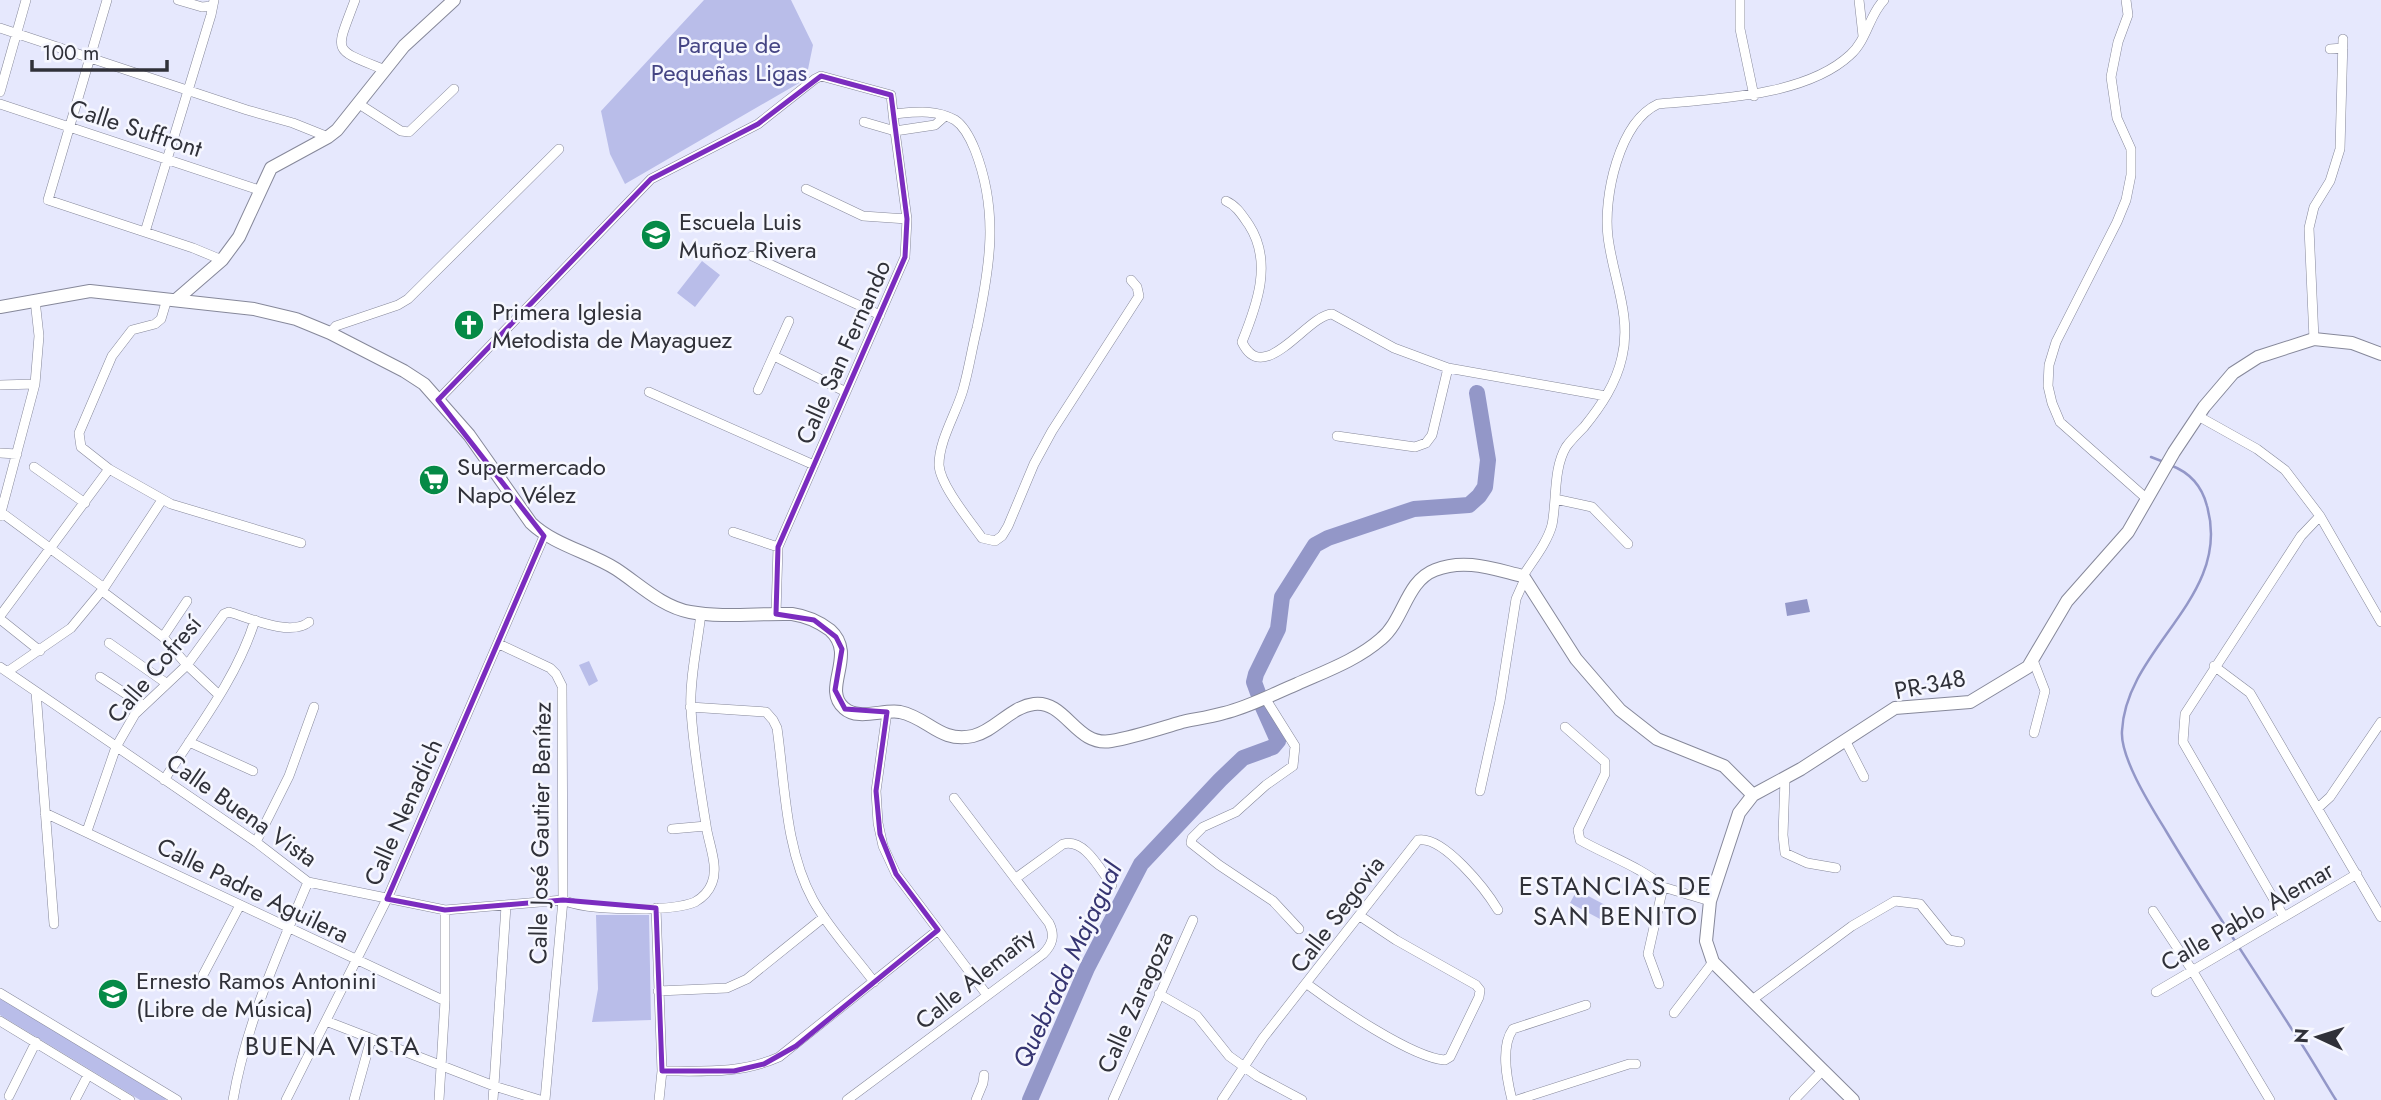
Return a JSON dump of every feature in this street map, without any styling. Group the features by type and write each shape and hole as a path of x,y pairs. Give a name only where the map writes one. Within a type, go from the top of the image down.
{"street":[{"path":"0,92 26,0"},
{"path":"107,0 48,197 50,202 222,260"},
{"path":"145,232 213,3 197,6 178,0"},
{"path":"355,0 340,40 344,52 385,70"},
{"path":"1740,0 1740,29 1754,96"},
{"path":"1859,0 1863,37"},
{"path":"1480,791 1500,701 1516,599 1523,578 1551,526 1558,473 1567,446 1606,396 1619,371 1626,321 1609,248 1607,219 1615,173 1627,135 1645,110 1658,104 1754,96 1818,76 1849,57 1884,0"},
{"path":"2126,0 2127,15 2110,77 2117,118 2131,149 2131,175 2126,200 2056,342 2049,365 2048,386 2060,422 2147,499"},
{"path":"301,543 162,500 109,469 81,447 79,433 117,348 132,330 155,324 161,319 172,299 222,260 239,237 271,168 328,137 346,121 385,70 447,2"},
{"path":"0,28 293,123 328,137"},
{"path":"2314,339 2309,228 2314,207 2330,181 2340,149 2343,43 2330,49"},
{"path":"438,400 651,179 758,124 821,76 891,95 893,114 933,110 953,119 973,145 986,183 990,207 989,271 964,388 940,452 940,461 943,478 982,538 995,541 1008,526 1034,464 1049,437 1139,296 1137,287 1131,281"},
{"path":"359,104 401,131 409,132 454,89"},
{"name":"Calle Suffront","path":"0,104 259,190"},
{"name":"Calle San Fernando","path":"776,614 778,547 905,257 907,219 893,114"},
{"path":"864,122 895,131 936,125 944,117"},
{"path":"330,333 336,326 398,305 408,299 559,149"},
{"path":"806,190 863,216 907,219"},
{"path":"1226,201 1233,204 1255,234 1261,254 1262,275 1250,323 1242,342 1249,352 1261,356 1282,351 1321,316 1332,314 1394,348 1448,368 1606,396"},
{"path":"752,256 880,315"},
{"path":"0,307 84,291 254,309 296,319 330,333 414,377 469,435 531,523 545,534 615,569 638,586 677,608 701,613 803,616 814,620 836,637 842,649 835,690 845,709 855,714 904,713 948,737 980,734 1024,706 1041,704 1052,708 1087,738 1100,743 1226,713 1350,660 1373,645 1391,630 1421,578 1432,571 1455,563 1471,564 1523,578 1576,659 1620,710 1657,739 1724,766 1753,795 1739,813 1710,901 1706,941 1713,961 1853,1100"},
{"path":"35,300 39,336 35,384 1,515 52,548 163,637 187,665 219,695"},
{"path":"758,390 789,321"},
{"name":"PR-348","path":"1753,795 1785,779 1895,708 1970,702 2028,667 2067,601 2128,532 2174,452 2233,373 2258,357 2314,339 2352,343 2381,354"},
{"path":"774,356 846,391"},
{"path":"1337,436 1421,446 1430,440 1448,368"},
{"path":"0,385 35,384"},
{"path":"649,392 814,465"},
{"path":"2199,416 2257,449 2285,470 2320,516 2381,622"},
{"path":"0,453 17,454"},
{"path":"34,467 85,502"},
{"path":"40,651 0,618 109,469"},
{"path":"1555,499 1592,507 1628,544"},
{"path":"3,670 40,651 71,628 103,589 162,500"},
{"path":"2284,917 2183,742 2185,713 2301,536 2320,516"},
{"path":"733,532 778,547"},
{"name":"Calle Nenadich","path":"286,1100 387,899 545,534"},
{"path":"163,637 187,601"},
{"name":"Calle Cofresí","path":"87,831 116,747 135,714 187,665 226,612 255,621"},
{"name":"Calle Buena Vista","path":"3,670 256,842 308,882 445,910 563,901 582,905 656,908 694,902 710,888 715,874 691,707 701,613"},
{"path":"164,780 242,656 255,621 293,629 303,627 309,622"},
{"path":"109,643 166,683"},
{"name":"Calle José Gautier Benítez","path":"499,644 550,668 562,686 563,901 542,1100"},
{"path":"2033,660 2045,691 2034,733"},
{"path":"2214,666 2250,693 2381,917"},
{"path":"100,677 143,705"},
{"path":"36,692 54,924"},
{"path":"1265,698 1295,747 1293,766 1266,785 1236,812 1203,827 1192,838 1191,843 1273,901 1299,929"},
{"path":"256,842 289,776 314,707"},
{"path":"691,707 766,712 774,720 795,852 807,888 824,917 874,982"},
{"path":"887,712 876,791 880,834 896,874 987,995"},
{"path":"2319,807 2330,797 2381,722"},
{"path":"1566,727 1605,762 1606,767 1578,830 1580,840 1605,855 1654,877 1663,887 1710,901"},
{"path":"1846,740 1864,777"},
{"path":"189,742 253,771"},
{"path":"1785,779 1785,853 1807,863 1836,868"},
{"name":"Calle Alemañy","path":"847,1100 1043,954 1052,942 1049,923 954,798"},
{"name":"Calle Padre Aguilera","path":"45,813 445,1001"},
{"path":"672,829 706,826"},
{"name":"Calle Segovia","path":"1222,1100 1263,1038 1307,985 1413,845 1423,839 1433,842 1466,869 1498,910"},
{"path":"1016,878 1063,844 1072,842 1082,847 1112,885"},
{"name":"Calle Pablo Alemar","path":"2156,992 2357,874"},
{"path":"233,1100 243,1047 308,882"},
{"path":"1659,984 1648,954 1663,887"},
{"path":"1752,1000 1852,926 1895,901 1920,904 1949,940 1960,942"},
{"path":"203,975 240,905"},
{"path":"493,1100 506,906"},
{"path":"656,908 662,1071 659,1100"},
{"path":"439,1100 445,1001 445,910"},
{"path":"2154,911 2270,1100"},
{"path":"1307,985 1388,1037 1430,1057 1446,1060 1450,1057 1480,990 1476,985 1396,940 1360,916"},
{"path":"659,991 727,988 736,985 824,917"},
{"name":"Calle Zaragoza","path":"1113,1100 1193,920"},
{"path":"662,1071 734,1071 764,1064 796,1046 938,930"},
{"path":"1674,1013 1713,961"},
{"path":"0,993 177,1100"},
{"path":"1159,994 1197,1016 1223,1051 1243,1066 1302,1100"},
{"path":"1586,1005 1513,1029 1506,1044 1508,1077 1515,1100 1636,1064"},
{"path":"0,1021 130,1100"},
{"path":"326,1021 494,1087 542,1100"},
{"path":"354,1100 371,1039"},
{"path":"9,1096 36,1042"},
{"path":"1794,1100 1822,1071"},
{"path":"75,1100 88,1075"},
{"path":"976,1100 984,1075"}],"highlighted area":[{"path":"821,76 891,95 907,219 905,257 778,547 776,614 814,620 836,637 842,649 835,690 845,709 887,712 876,791 880,834 896,874 938,930 796,1046 764,1064 734,1071 662,1071 656,908 563,900 445,910 387,899 544,536 438,400 651,179 758,124"}],"green space":[{"name":"Parque de Pequeñas Ligas","path":"704,0 791,0 813,45 806,79 625,184 610,154 601,111"},
{"path":"702,261 720,275 695,307 677,293"},
{"path":"589,661 598,681 589,686 579,665"},
{"path":"1577,890 1607,906 1600,919 1570,903"},
{"path":"596,915 649,915 651,1020 592,1022 598,989"},
{"path":"0,998 166,1100 140,1100 0,1015"}],"shaded area":[{"path":"1807,599 1810,612 1787,616 1785,603"}],"waterway":[{"name":"Quebrada Majagual","path":"1258,693 1254,682 1278,629 1282,597 1315,545 1328,538 1414,509 1469,505 1479,496 1485,487 1488,460 1477,393"},
{"path":"2151,457 2164,462"},
{"path":"2170,465 2189,476 2202,492 2207,506 2211,538 2205,568 2193,595 2141,673 2128,701 2122,731 2126,755 2138,782 2196,881 2336,1100"},
{"name":"Quebrada Majagual","path":"1030,1100 1087,968 1141,864 1243,758 1273,747 1278,741 1262,705"}],"place":[{"name":"Escuela Luis Muñoz Rivera","path":"656,235"},
{"name":"Primera Iglesia Metodista de Mayaguez","path":"469,325"},
{"name":"Supermercado Napo Vélez","path":"434,480"},
{"name":"Ernesto Ramos Antonini (Libre de Música)","path":"113,994"}],"district":[{"name":"ESTANCIAS DE SAN BENITO","path":"1616,900"},
{"name":"BUENA VISTA","path":"333,1046"}]}
